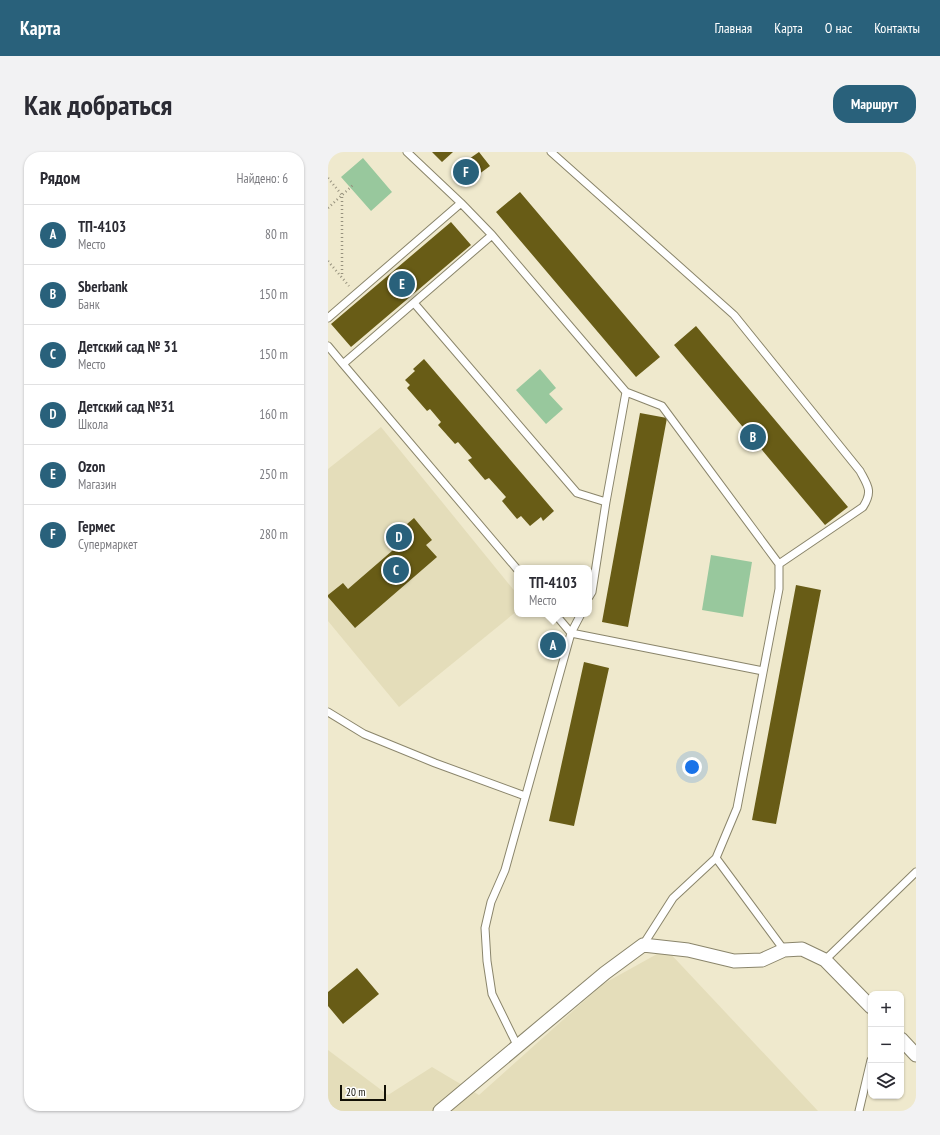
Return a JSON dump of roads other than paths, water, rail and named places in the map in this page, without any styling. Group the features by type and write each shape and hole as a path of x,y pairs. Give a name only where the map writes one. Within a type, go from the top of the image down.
{"street":[{"path":"440,1111 605,974 643,945 688,950 734,961 762,960 784,950 802,949 825,960 868,1005"},
{"path":"904,1042 916,1055"}],"lane":[{"path":"407,152 461,203 492,235 626,392 662,406 779,564 779,589 737,808 716,858 673,898 643,945"},
{"path":"551,152 734,315 860,471 868,486 868,498 863,507 779,564"},
{"path":"328,318 461,203"},
{"path":"343,364 492,235"},
{"path":"414,303 577,493 606,502"},
{"path":"328,346 514,565"},
{"path":"592,592 606,502 626,392"},
{"path":"558,617 571,633 763,671"},
{"path":"518,1047 492,994 487,961 485,928 491,902 505,870 571,633 579,617"},
{"path":"328,712 364,734 435,763 525,796"},
{"path":"716,858 784,950"},
{"path":"825,960 916,872"},
{"path":"859,1111 870,1063"}],"place":[{"name":"Гермес","path":"466,172"},
{"name":"Ozon","path":"402,284"},
{"name":"Sberbank","path":"753,437"},
{"name":"Детский сад №31","path":"399,537"},
{"name":"Детский сад № 31","path":"396,570"},
{"name":"ТП-4103","path":"553,645"}]}
